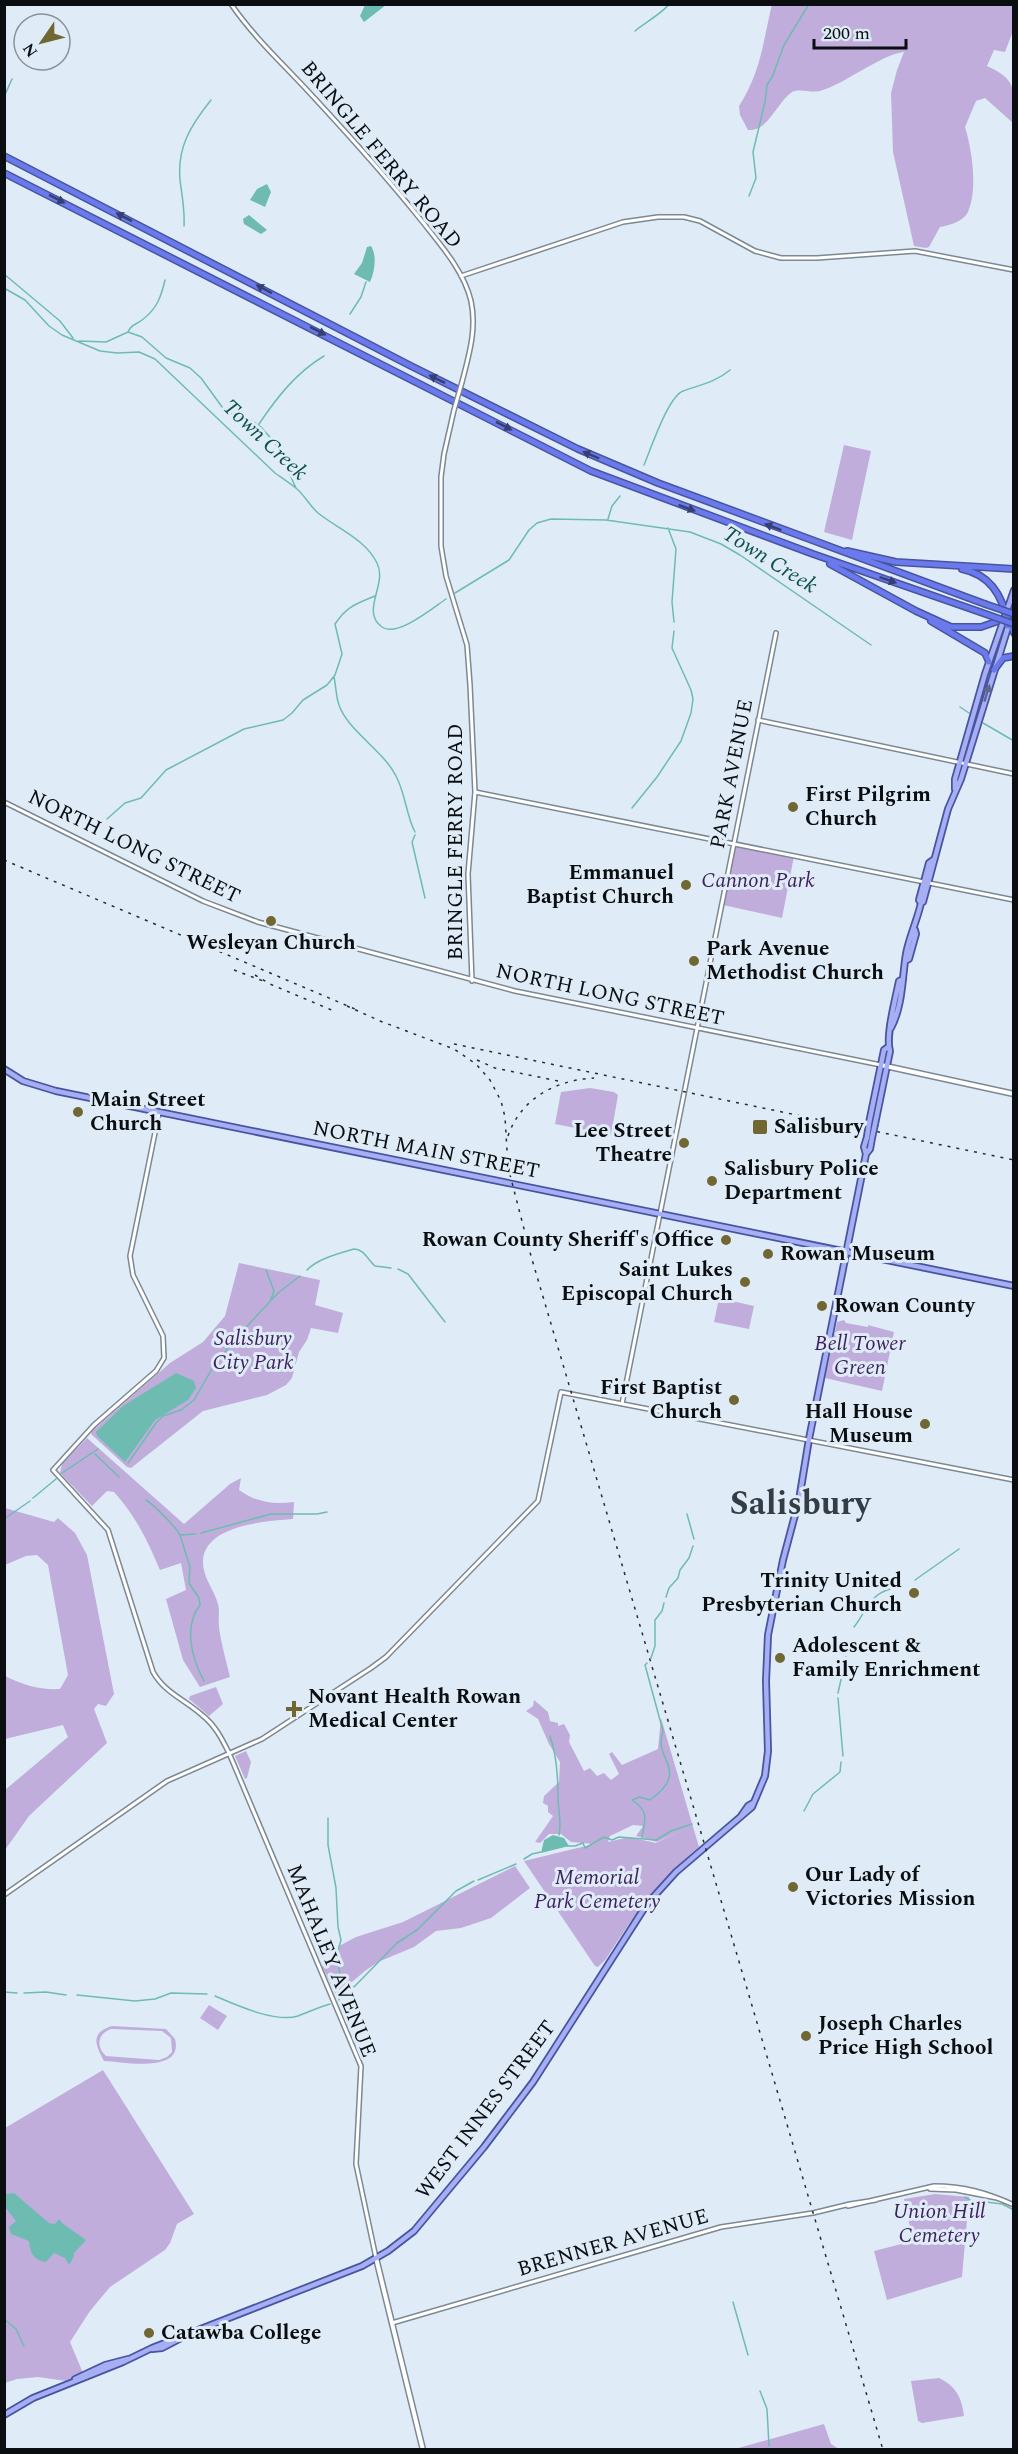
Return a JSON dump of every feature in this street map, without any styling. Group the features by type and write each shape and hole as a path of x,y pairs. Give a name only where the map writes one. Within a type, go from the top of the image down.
{"highway":[{"path":"4,156 547,435 657,483 986,604 1009,617"},
{"path":"4,173 591,471 813,555 980,612 1009,617"},
{"path":"827,547 890,561 1014,569"},
{"path":"813,555 986,653 989,662"},
{"path":"924,564 965,569 980,575 998,592 1014,633"},
{"path":"906,606 941,623 959,628 979,627 1009,617"},
{"path":"994,670 1003,658 1014,656"}],"main road":[{"path":"963,763 994,670 1014,590"},
{"path":"963,763 989,662 1009,617"},
{"name":"WEST INNES STREET","path":"4,2415 33,2398 70,2382 79,2375 122,2359 128,2359 376,2258 414,2231 497,2131 533,2082 640,1915 660,1888 753,1803 765,1777 768,1749 766,1681 768,1635 783,1560 799,1500 883,1066 890,1051 888,1047 891,1028 901,996 906,956 915,930 921,903 919,900 963,763"},
{"path":"883,1066 1014,1094"},
{"name":"NORTH MAIN STREET","path":"4,1069 23,1081 56,1091 1014,1287"},
{"path":"376,2258 423,2450"}],"street":[{"name":"BRINGLE FERRY ROAD","path":"231,4 244,23 408,204 461,276 471,301 473,331 444,454 441,477 441,546 446,576 467,645 476,792 468,874 472,981"},
{"path":"461,276 623,222 658,217 684,217 700,220 755,251 781,258 823,258 915,251 1014,270"},
{"name":"PARK AVENUE","path":"622,1404 776,633"},
{"path":"758,720 1014,774"},
{"path":"476,792 1014,900"},
{"name":"NORTH LONG STREET","path":"4,802 203,901 258,922 472,981 883,1066"},
{"name":"MAHALEY AVENUE","path":"159,1113 130,1256 133,1275 164,1339 164,1355 160,1367 94,1425 53,1470 108,1530 153,1672 159,1683 174,1697 204,1716 218,1733 229,1754 361,2066 356,2164 376,2258"},
{"path":"4,1895 167,1781 262,1739 386,1657 538,1501 561,1392 1014,1480"},
{"name":"BRENNER AVENUE","path":"392,2323 721,2227 813,2213 928,2189 969,2192 999,2198 1014,2205"}],"green space":[{"path":"772,4 1013,5 1013,31 1005,52 994,50 987,66 1004,76 1012,87 1013,123 985,98 976,101 965,127 973,170 971,203 968,212 960,221 940,227 929,247 914,246 893,152 891,93 904,52 885,58 829,88 820,91 792,92 767,121 755,129 748,130 740,115 739,106 757,69"},
{"path":"844,445 871,451 852,540 824,532"},
{"name":"Cannon Park","path":"734,844 794,856 782,918 723,905"},
{"path":"590,1088 614,1092 618,1095 611,1135 555,1124 561,1092"},
{"name":"Salisbury City Park","path":"239,1263 320,1280 315,1305 343,1313 338,1333 311,1328 299,1352 292,1378 286,1385 267,1395 203,1411 131,1468 127,1467 91,1434 92,1431 170,1363 203,1342 225,1316"},
{"path":"719,1298 754,1306 749,1329 714,1322"},
{"name":"Bell Tower Green","path":"844,1320 846,1323 868,1327 868,1325 894,1332 882,1391 825,1378 837,1322"},
{"path":"87,1438 184,1524 230,1484 241,1478 239,1490 258,1500 271,1503 294,1502 293,1519 239,1527 215,1539 207,1548 203,1566 218,1604 220,1633 230,1677 200,1687 183,1660 166,1599 186,1590 181,1563 160,1570 140,1529 114,1492 107,1491 92,1506 60,1473 62,1464"},
{"path":"5,1508 54,1522 58,1518 75,1533 87,1555 114,1694 106,1706 98,1704 94,1709 107,1743 29,1816 5,1850 5,1790 68,1737 63,1725 5,1739 5,1676 32,1686 60,1689 68,1675 48,1565 37,1555 26,1556 5,1565"},
{"path":"216,1687 223,1704 209,1716 189,1699 190,1696"},
{"name":"Memorial Park Cemetery","path":"534,1700 548,1712 550,1721 558,1723 558,1726 564,1724 570,1735 569,1742 584,1771 590,1768 597,1776 604,1773 611,1780 619,1774 609,1754 612,1752 622,1765 658,1749 661,1718 699,1847 659,1885 598,1967 595,1966 524,1861 594,1844 571,1842 561,1834 549,1834 540,1843 535,1842 553,1816 548,1812 548,1806 543,1803 544,1796 559,1782 560,1762 538,1719 526,1711 533,1706","holes":["633,1825 643,1826 636,1836 657,1842 683,1830 656,1843 629,1837 608,1842 610,1836"]},
{"path":"246,1751 251,1762 245,1779 235,1756"},
{"path":"515,1866 530,1888 491,1918 461,1928 436,1931 414,1947 378,1962 335,1993 322,1966 339,1959 339,1946 356,1937 403,1922"},
{"path":"209,2005 227,2016 218,2030 200,2018"},
{"path":"112,2026 166,2029 175,2039 175,2050 171,2057 162,2062 150,2064 104,2061 96,2040 100,2032","holes":["111,2029 162,2031 171,2038 172,2052 159,2060 106,2056 99,2045 103,2034"]},
{"path":"103,2070 194,2214 177,2224 165,2250 110,2287 90,2311 70,2342 83,2373 66,2381 38,2377 5,2383 5,2128"},
{"name":"Union Hill Cemetery","path":"935,2194 969,2197 962,2277 887,2300 874,2251 913,2241 904,2199"},
{"path":"939,2378 957,2393 964,2416 922,2423 918,2421 911,2381"},
{"path":"824,2424 831,2444 839,2449 735,2449"}],"shaded area":[{"path":"365,4 386,5 364,22 360,16"},
{"path":"267,184 271,192 265,207 250,200 257,189"},
{"path":"249,215 267,230 261,234 244,224 243,219"},
{"path":"371,246 375,263 370,282 354,274 362,263 367,247"},
{"path":"176,1373 194,1381 196,1388 188,1400 155,1420 125,1462 97,1436 96,1432 123,1406"},
{"path":"553,1835 564,1838 569,1846 541,1853 544,1840"},
{"path":"14,2193 49,2223 55,2224 59,2219 86,2240 74,2253 69,2265 65,2258 54,2253 46,2262 38,2259 31,2252 29,2241 11,2234 9,2227 16,2221 5,2207 5,2194"}],"waterway":[{"path":"635,31 669,4"},
{"path":"749,196 756,178 753,152 767,85 784,45 809,4"},
{"path":"4,97 12,79"},
{"path":"184,226 180,180 183,147 197,118 211,100"},
{"path":"4,274 60,321 73,338"},
{"path":"79,341 106,342 128,332 155,307 165,280"},
{"path":"350,314 361,297 366,282"},
{"name":"Town Creek","path":"4,288 25,300 49,326 62,335 100,351 139,352 155,359 275,473 297,489 318,513 366,547 377,563 379,571 373,613 376,621 382,627 389,629 406,625 446,599"},
{"path":"128,332 142,337 166,358 190,368 201,378 225,411 251,420 261,427 275,443 296,488"},
{"path":"259,424 288,386 324,356"},
{"path":"644,465 660,424 677,395 730,370"},
{"path":"608,519 612,506 620,496"},
{"name":"Town Creek","path":"455,593 509,560 529,530 537,523 551,519 606,520 690,532 721,544 871,645"},
{"path":"668,528 676,549 672,602 674,622"},
{"path":"107,819 125,803 141,798 166,770 244,729 283,720 303,700 327,685 335,675 342,654 335,624 348,609 375,596"},
{"path":"632,808 657,777 681,741 691,713 693,699 691,690 672,648 674,631"},
{"path":"334,677 338,702 344,714 396,776 415,832"},
{"name":"Town Creek","path":"960,707 969,713"},
{"name":"Town Creek","path":"983,723 1014,741"},
{"path":"415,835 412,842 425,898"},
{"path":"307,1270 323,1260 354,1249 363,1253 375,1266 391,1268"},
{"path":"398,1269 408,1274 445,1322"},
{"path":"266,1270 274,1291 271,1299"},
{"path":"128,1463 156,1423 163,1416 181,1410 194,1400 213,1367 235,1339 278,1293 300,1276"},
{"path":"62,1473 98,1449"},
{"path":"95,1454 119,1477"},
{"path":"33,1498 56,1479"},
{"path":"146,1500 180,1535 195,1534"},
{"path":"7,1517 30,1501"},
{"path":"201,1533 271,1514 327,1512"},
{"path":"687,1514 694,1539"},
{"path":"180,1535 190,1567 189,1583 199,1598 200,1605 192,1623 191,1643 204,1681"},
{"path":"666,1597 669,1588 678,1578 680,1570 689,1558 693,1546"},
{"path":"915,1580 959,1549"},
{"path":"854,1627 877,1595 890,1589"},
{"path":"651,1658 655,1646 655,1620 662,1611 664,1603"},
{"path":"838,1693 846,1657"},
{"path":"642,1837 644,1812 632,1800 640,1797 650,1800 662,1790 670,1773 662,1750 663,1731 645,1665 647,1663"},
{"path":"838,1698 843,1756"},
{"path":"550,1736 557,1766 559,1835"},
{"path":"804,1811 813,1794 840,1772 841,1762"},
{"path":"328,1818 328,1845 336,1888 341,1940 337,1954"},
{"path":"567,1846 583,1843 585,1848 604,1837 612,1840 619,1837 656,1840 671,1831 692,1824"},
{"path":"524,1859 541,1852"},
{"path":"478,1880 516,1864"},
{"path":"340,1995 355,1986 397,1943 417,1930 456,1891 474,1881"},
{"path":"337,1958 341,1979 339,2000"},
{"path":"4,1992 17,1993"},
{"path":"24,1993 46,1992 66,1995"},
{"path":"77,1995 135,2001 155,1999 171,1993 207,1994"},
{"path":"215,1996 256,2012 289,2018 330,2004"},
{"path":"965,2197 970,2200"},
{"path":"978,2201 1002,2204 1014,2210"},
{"path":"733,2302 748,2355"},
{"path":"4,2319 16,2329 24,2346"},
{"path":"760,2391 767,2409 769,2446"}],"railway":[{"path":"4,860 355,1009"},
{"path":"234,970 263,981"},
{"path":"255,975 270,984 334,1011"},
{"path":"347,1006 454,1049 476,1064 490,1080 501,1101 505,1117 508,1167 531,1256 883,2450"},
{"path":"454,1044 1014,1160"},
{"path":"477,1060 495,1068 558,1081"},
{"path":"508,1136 514,1123 531,1101 554,1087 594,1078"}],"place":[{"name":"First Pilgrim Church","path":"793,807"},
{"name":"Emmanuel Baptist Church","path":"686,885"},
{"name":"Wesleyan Church","path":"271,921"},
{"name":"Park Avenue Methodist Church","path":"694,961"},
{"name":"Main Street Church","path":"78,1112"},
{"name":"Salisbury","path":"760,1127"},
{"name":"Lee Street Theatre","path":"684,1143"},
{"name":"Salisbury Police Department","path":"712,1181"},
{"name":"Rowan County Sheriff's Office","path":"726,1240"},
{"name":"Rowan Museum","path":"768,1254"},
{"name":"Saint Lukes Episcopal Church","path":"745,1282"},
{"name":"Rowan County","path":"822,1306"},
{"name":"First Baptist Church","path":"734,1400"},
{"name":"Hall House Museum","path":"925,1424"},
{"name":"Trinity United Presbyterian Church","path":"914,1593"},
{"name":"Adolescent & Family Enrichment","path":"780,1658"},
{"name":"Novant Health Rowan Medical Center","path":"294,1709"},
{"name":"Our Lady of Victories Mission","path":"793,1887"},
{"name":"Joseph Charles Price High School","path":"806,2036"},
{"name":"Catawba College","path":"149,2333"}],"district":[{"name":"Salisbury","path":"800,1504"}]}
